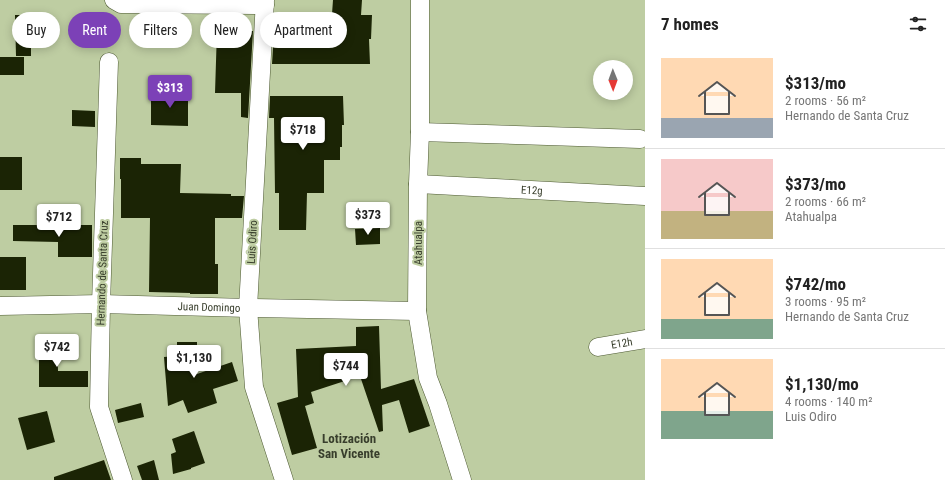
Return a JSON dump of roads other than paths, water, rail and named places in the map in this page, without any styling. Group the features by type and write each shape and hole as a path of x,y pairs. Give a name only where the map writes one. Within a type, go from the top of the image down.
{"street":[{"path":"114,0 121,4 265,2"},
{"name":"Atahualpa","path":"420,0 420,132 417,311 428,378 438,404 462,480"},
{"name":"Luis Odiro","path":"265,2 248,308 254,387 284,480"},
{"name":"Hernando de Santa Cruz","path":"109,62 99,407 123,480"},
{"path":"420,132 640,139"},
{"name":"E12g","path":"418,184 645,196"},
{"name":"Juan Domingo","path":"0,306 101,304 417,311"},
{"name":"E12h","path":"598,347 645,339"}],"district":[{"name":"Lotización San Vicente","path":"349,446"}]}
